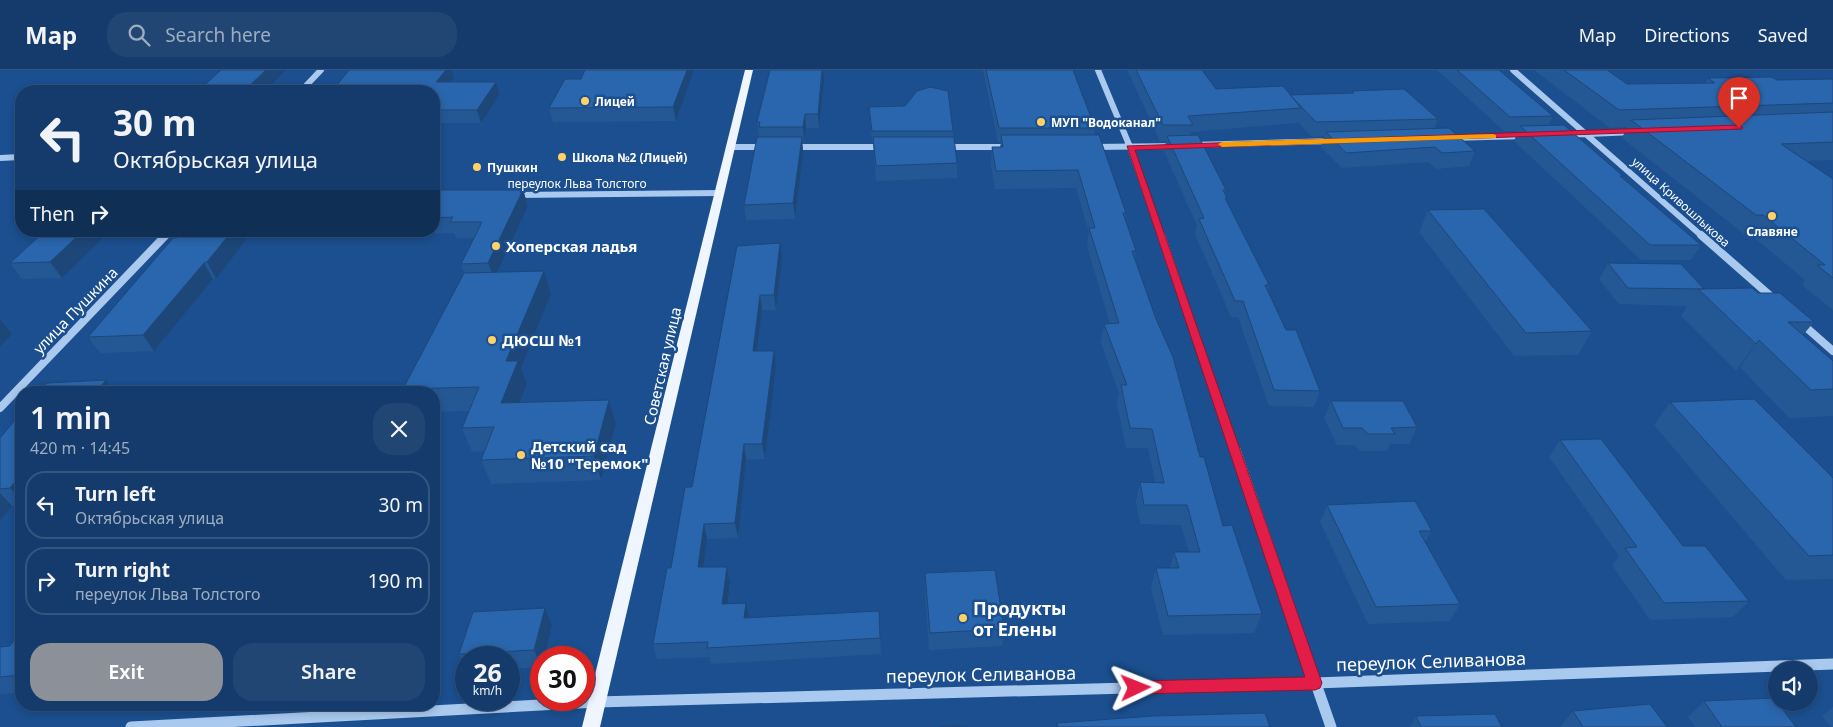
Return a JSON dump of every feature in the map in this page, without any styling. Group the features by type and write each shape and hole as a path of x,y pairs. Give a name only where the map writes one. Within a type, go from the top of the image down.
{"main road":[{"name":"Советская улица","path":"591,727 749,70"}],"street":[{"path":"307,85 321,70"},
{"path":"1098,70 1130,147 1315,683 1332,727"},
{"name":"улица Кривошлыкова","path":"1514,70 1781,305"},
{"path":"1558,135 1647,131"},
{"path":"1439,138 1538,135"},
{"path":"1090,147 1339,141"},
{"path":"730,147 890,147"},
{"path":"940,147 1010,147"},
{"path":"0,158 15,157"},
{"name":"переулок Льва Толстого","path":"503,195 720,193"},
{"name":"улица Пушкина","path":"21,386 164,237"},
{"path":"1796,318 1833,351"},
{"name":"улица Пушкина","path":"0,408 15,392"},
{"name":"переулок Селиванова","path":"440,710 597,702 1315,683 1833,664"},
{"name":"переулок Селиванова","path":"130,727 429,711"}],"building":[{"path":"221,70 266,70 250,85 205,85"},
{"path":"349,70 446,70 436,82 496,82 477,110 440,110 440,85 337,85"},
{"path":"585,70 687,70 673,107 549,108 565,79 581,79"},
{"path":"770,70 822,70 818,114 805,114 803,127 759,127 760,122 757,122"},
{"path":"986,70 1073,70 1095,128 999,128"},
{"path":"1136,70 1202,70 1216,89 1283,86 1301,108 1188,116 1193,125 1163,125"},
{"path":"1457,70 1499,70 1553,116 1510,117"},
{"path":"1564,70 1607,70 1627,84 1715,83 1708,78 1771,77 1777,80 1833,79 1833,103 1619,110"},
{"path":"930,87 948,91 953,131 872,131 869,107 905,106 917,91"},
{"path":"1404,89 1438,119 1316,122 1290,95 1354,93 1352,91"},
{"path":"1833,112 1833,142 1781,144 1833,179 1833,278 1817,265 1825,265 1763,215 1756,215 1631,120"},
{"path":"1564,125 1701,245 1650,245 1520,126"},
{"path":"1449,128 1475,151 1442,153 1435,147 1346,153 1326,132"},
{"path":"1001,135 1099,135 1126,213 1123,213 1136,251 1132,251 1156,319 1173,357 1200,457 1204,457 1223,526 1232,525 1262,614 1168,616 1156,568 1179,568 1174,552 1200,552 1187,505 1144,505 1140,482 1164,483 1152,429 1130,428 1121,385 1127,385 1104,324 1119,323 1089,228 1095,228 1078,170 996,171 992,147 1003,147"},
{"path":"1198,135 1226,190 1223,190 1227,198 1225,198 1269,285 1265,285 1286,330 1296,330 1320,391 1274,390 1243,301 1235,301 1199,219 1204,218 1167,136"},
{"path":"757,137 802,137 793,203 744,205"},
{"path":"873,137 954,137 957,163 876,166"},
{"path":"440,190 523,190 488,263 461,264 482,222 450,222 453,217 440,218"},
{"path":"1484,209 1592,331 1526,333 1428,210"},
{"path":"38,237 77,237 50,262 10,263"},
{"path":"227,237 143,335 88,337 173,238"},
{"path":"780,243 774,295 760,295 753,351 774,351 762,444 744,444 735,523 704,524 698,567 727,567 722,604 746,603 744,618 879,611 880,638 707,648 708,642 653,644 667,568 671,568 685,487 692,487 737,246"},
{"path":"1608,263 1681,264 1704,289 1628,288"},
{"path":"544,271 506,361 518,361 501,403 609,400 594,456 481,460 494,427 462,428 479,387 440,388 440,386 405,386 464,273"},
{"path":"1752,288 1758,293 1780,293 1814,322 1788,322 1833,361 1833,389 1811,390 1759,340 1756,344 1698,289"},
{"path":"106,380 101,386 44,386 47,383"},
{"path":"1754,399 1833,478 1833,555 1809,556 1670,402"},
{"path":"1331,401 1403,401 1417,427 1391,428 1395,434 1368,434 1362,428 1343,428"},
{"path":"15,420 15,482 10,488 0,489 0,438"},
{"path":"1601,439 1683,546 1705,546 1749,601 1664,603 1625,548 1637,547 1560,440"},
{"path":"1415,501 1432,531 1419,531 1460,604 1376,607 1327,505"},
{"name":"Продукты от Елены","path":"995,570 1004,629 930,633 925,573"},
{"path":"545,608 535,646 530,646 530,650 520,651 520,646 462,646 473,612"},
{"path":"15,639 15,676 0,677 0,647 10,646"},
{"path":"1768,698 1768,711 1784,711 1796,727 1722,727 1704,701"},
{"path":"1650,704 1667,727 1583,727 1573,711"},
{"path":"1265,713 1270,727 1058,727 1057,723 1153,716"},
{"path":"1495,714 1502,727 1421,727 1416,716"}],"slow traffic":[{"path":"1222,144 1493,137"}],"place":[{"name":"Лицей","path":"585,101"},
{"name":"МУП \"Водоканал\"","path":"1041,122"},
{"name":"Школа №2 (Лицей)","path":"562,157"},
{"name":"Пушкин","path":"477,167"},
{"name":"Славяне","path":"1772,216"},
{"name":"Хоперская ладья","path":"496,246"},
{"name":"ДЮСШ №1","path":"492,340"},
{"name":"Детский сад №10 \"Теремок\"","path":"521,455"},
{"name":"Продукты от Елены","path":"963,618"}],"route":[{"path":"1136,688 1315,683 1130,147 1739,128"}]}
